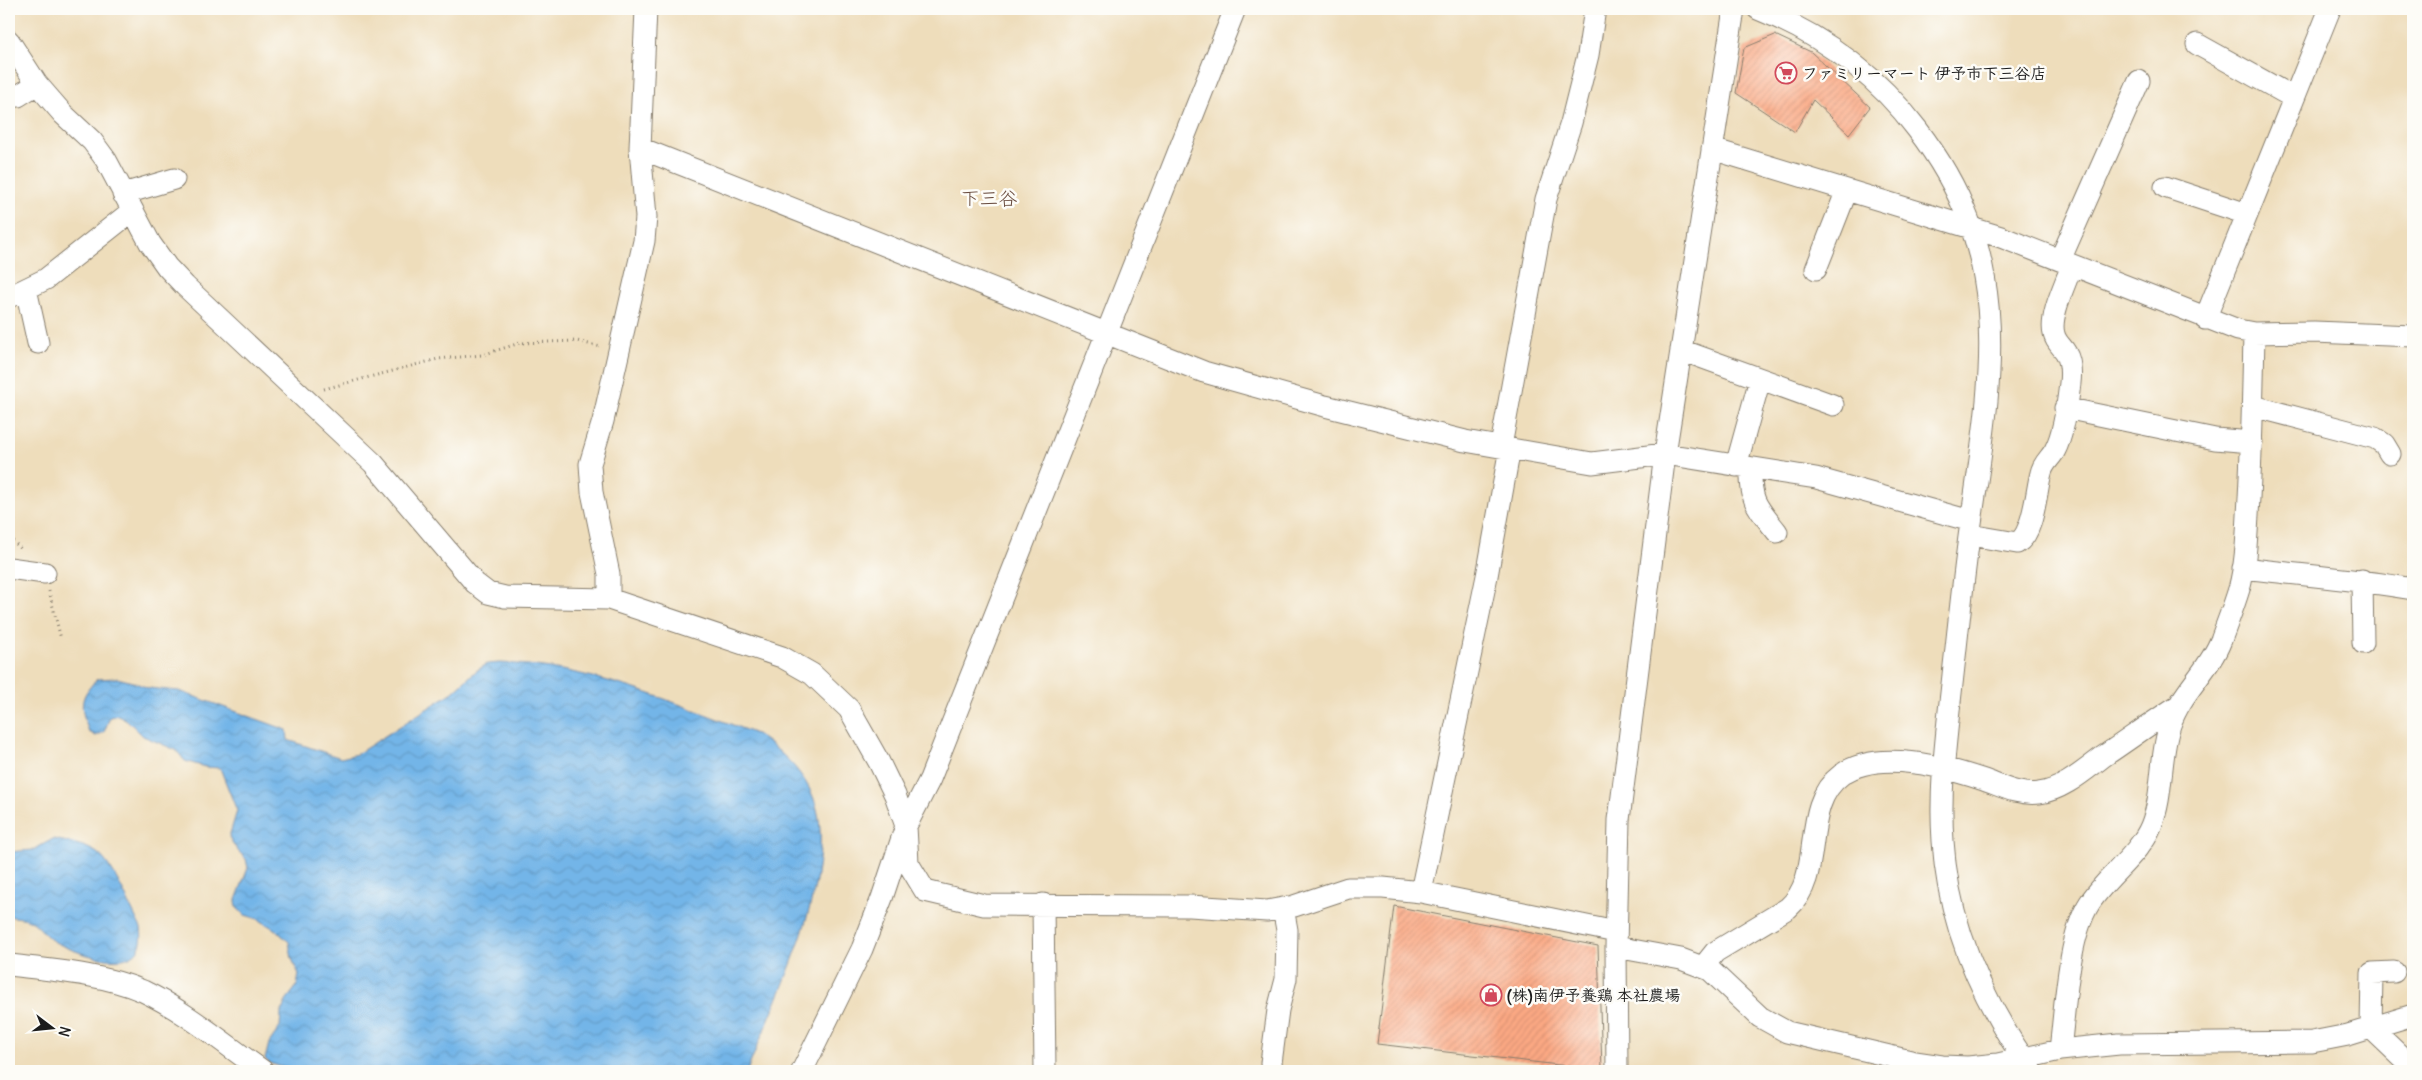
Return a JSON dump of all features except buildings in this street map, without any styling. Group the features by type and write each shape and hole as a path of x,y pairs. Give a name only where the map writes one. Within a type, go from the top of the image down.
{"street":[{"path":"609,599 609,574 592,492 590,464 603,420 644,241 646,217 640,148 646,9"},
{"path":"802,1071 862,949 882,898 906,826 930,779 1235,9"},
{"path":"1421,892 1487,576 1546,199 1571,123 1588,55 1595,9"},
{"path":"1618,1071 1616,940 1619,820 1665,454 1734,9"},
{"path":"1758,9 1798,16 1890,96 1928,143 1945,169 1971,227 1981,262 1988,297 1991,344 1988,401 1970,528 1943,767 1943,843 1954,910 1976,976 2028,1065"},
{"path":"2204,319 2330,9"},
{"path":"9,41 37,84 63,114 92,141 106,160 127,203 150,243 173,273 300,396 373,463 475,583 488,593 505,597 609,599 782,657 812,674 849,709 895,795 906,826 908,863 925,891 984,905 1190,906 1267,911 1348,888 1383,888 1421,892 1616,940 1703,966 1710,970 1760,1017 1788,1032 1915,1062 1942,1066 1982,1068 2028,1065 2060,1050 2119,1044 2312,1042 2348,1035 2413,1015"},
{"path":"2197,44 2294,98"},
{"path":"640,148 1204,372 1306,401 1465,441 1592,462 1665,454 1816,478 2017,543 2024,540 2029,526 2041,470 2055,451 2070,383 2070,367 2066,354 2054,333 2054,318 2066,262 2139,81"},
{"path":"9,97 18,96 37,84"},
{"path":"1712,150 1971,227 2066,262 2204,319 2238,330 2254,333 2314,332 2413,336"},
{"path":"38,343 17,293 46,279 127,203 174,179"},
{"path":"2165,187 2247,214"},
{"path":"1816,270 1847,190"},
{"path":"2060,1050 2075,942 2080,922 2099,889 2140,843 2150,828 2156,810 2169,727 2176,707 2199,673 2214,657 2239,589 2243,568 2252,442 2254,333"},
{"path":"1681,350 1833,405"},
{"path":"1760,379 1743,467 1755,505 1778,532"},
{"path":"2253,406 2374,438 2384,444 2390,454"},
{"path":"2065,408 2214,439 2252,442"},
{"path":"9,568 45,573"},
{"path":"2243,568 2362,580 2413,589"},
{"path":"2362,580 2363,643"},
{"path":"1703,966 1715,952 1788,908 1796,901 1802,892 1806,878 1818,815 1824,795 1839,776 1849,769 1863,764 1879,762 1943,767 2024,793 2039,793 2055,788 2075,777 2176,707"},
{"path":"1043,904 1045,1071"},
{"path":"1272,1071 1271,1063 1278,1010 1286,979 1287,930 1283,908"},
{"path":"9,965 68,972 142,991 208,1030 263,1071"},
{"path":"2394,972 2372,973 2372,1028 2413,1068"}],"path":[{"path":"300,396 438,359 482,355 520,343 577,341 618,351"}],"water":[{"path":"500,663 566,671 598,678 662,698 756,734 794,766 808,786 817,809 820,838 818,871 799,942 747,1071 294,1071 269,1063 265,1059 269,1043 280,1027 281,1013 287,999 297,986 299,974 292,959 289,942 276,930 258,919 245,915 237,908 236,900 248,868 246,859 237,850 229,837 237,811 220,768 205,767 185,761 176,750 143,736 127,720 118,715 110,717 104,732 96,736 89,732 82,704 86,692 97,679 117,678 148,688 179,691 287,730 288,740 341,758 357,754 453,692 476,671 487,664"},
{"path":"53,839 94,851 108,864 141,928 141,944 134,954 124,959 110,959 80,953 51,940 29,920 9,916 9,852 33,850"}],"place":[{"name":"ファミリーマート 伊予市下三谷店","path":"1786,73"},
{"name":"(株)南伊予養鶏 本社農場","path":"1491,995"}],"district":[{"name":"下三谷","path":"989,198"}]}
